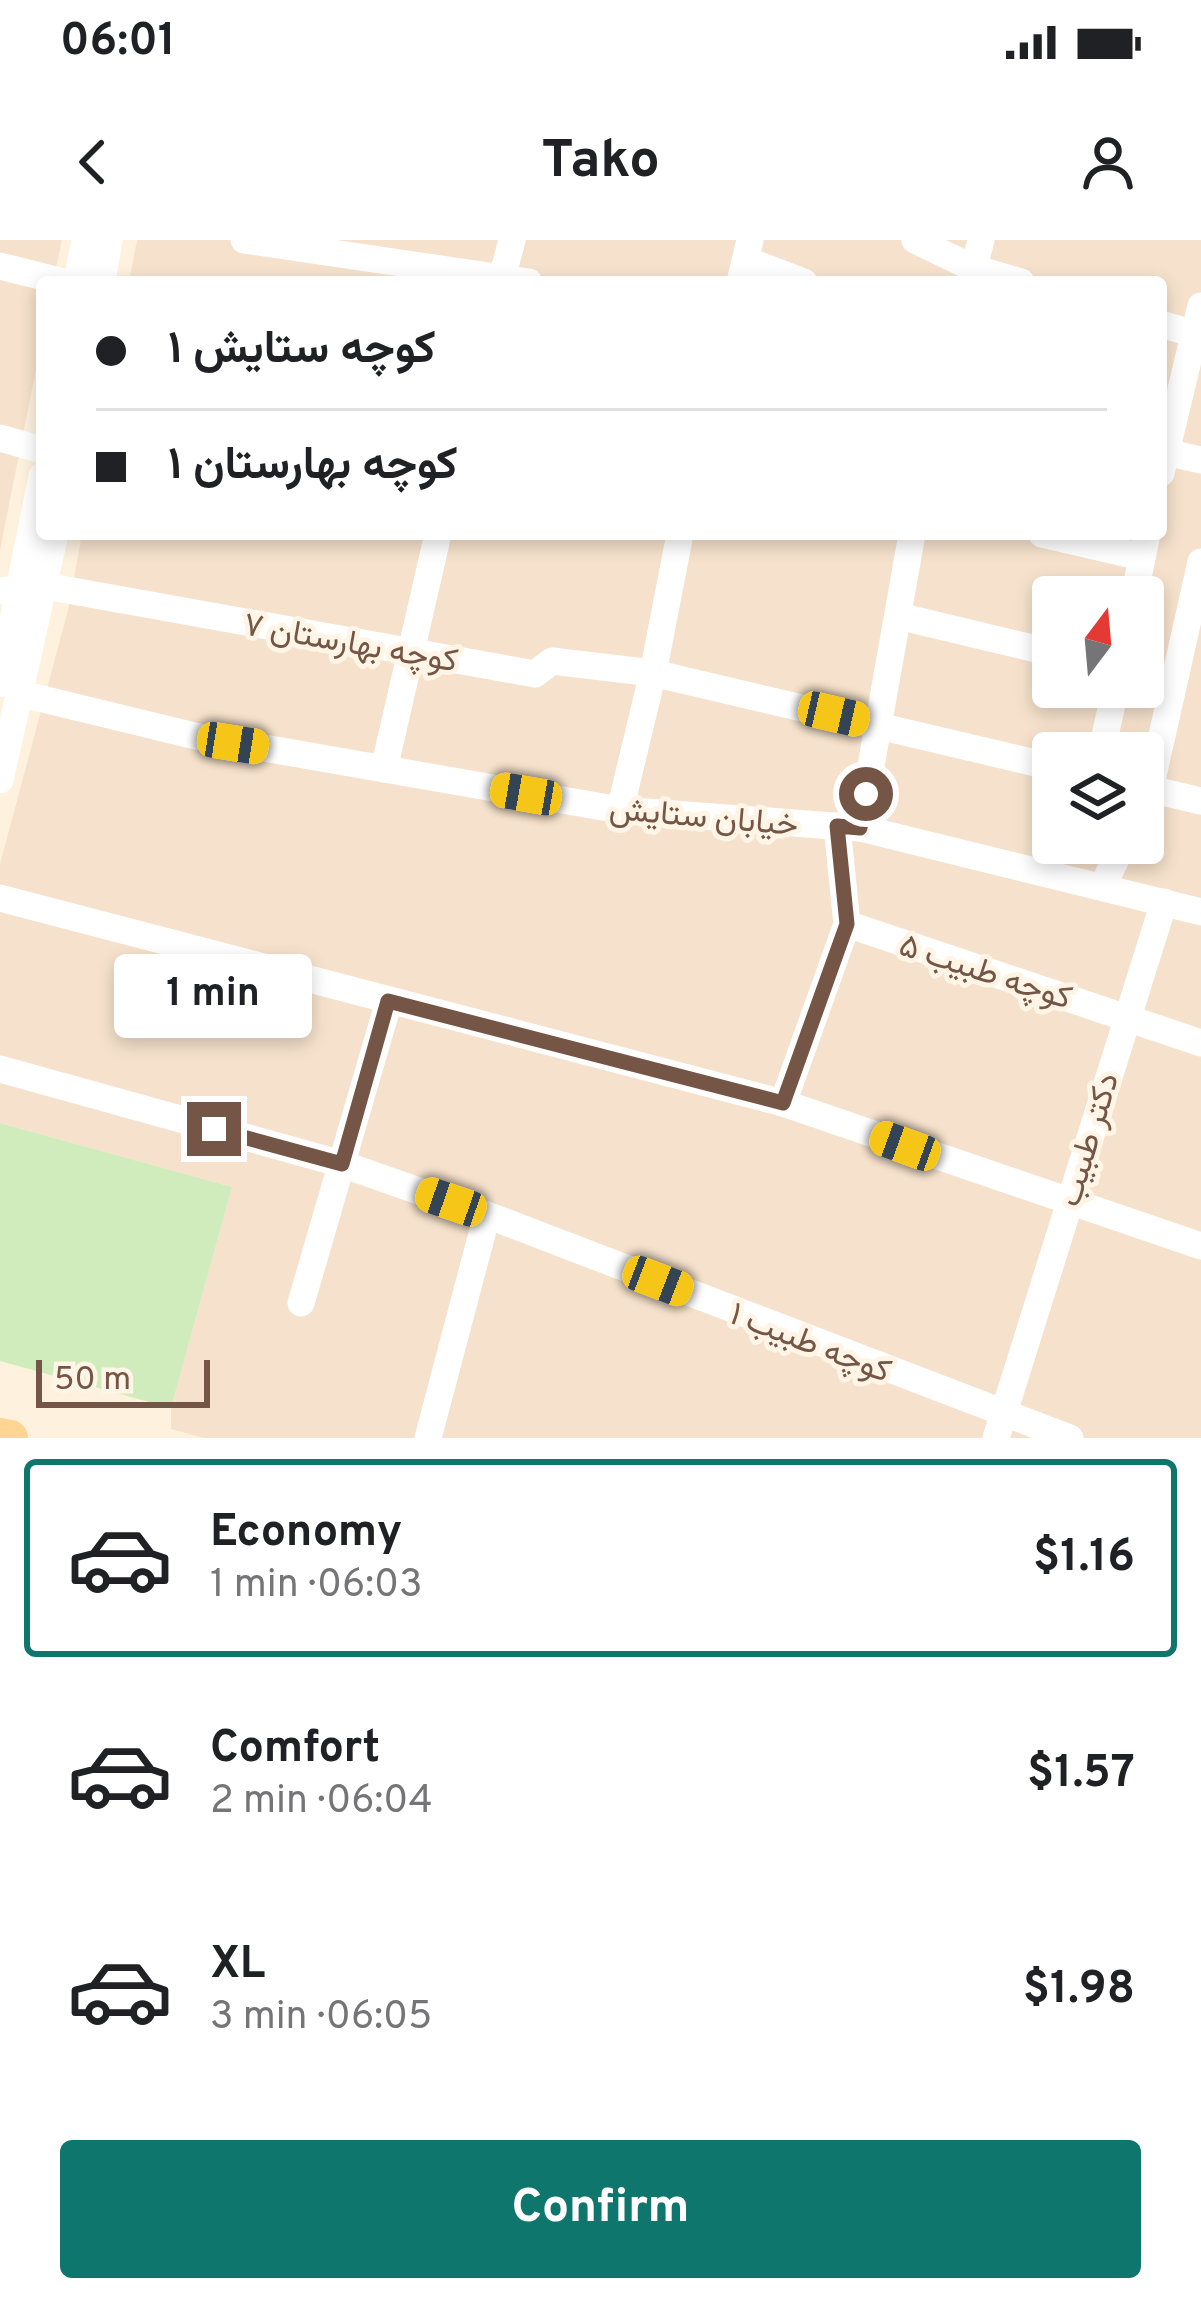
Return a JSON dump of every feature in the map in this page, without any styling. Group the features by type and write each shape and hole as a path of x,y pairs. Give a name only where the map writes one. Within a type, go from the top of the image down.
{"main road":[{"path":"0,1436 10,1438"}],"street":[{"path":"78,276 85,240"},
{"path":"103,276 110,240"},
{"path":"244,240 484,276"},
{"path":"511,276 512,240"},
{"path":"916,240 971,275 981,240"},
{"path":"745,261 787,276"},
{"path":"0,266 40,276"},
{"path":"1167,324 1199,325 1167,443"},
{"path":"0,439 36,448"},
{"path":"1167,458 1201,460"},
{"path":"0,780 6,681 36,510"},
{"path":"22,589 52,540"},
{"path":"384,769 437,540"},
{"path":"620,810 679,540"},
{"path":"783,1103 847,924 848,827 880,724 905,540"},
{"path":"1098,540 1144,545 1138,576"},
{"path":"1162,732 1200,572"},
{"name":"کوچه بهارستان ۷","path":"22,589 535,674 552,661 653,673 1032,762"},
{"path":"898,616 1032,648"},
{"name":"خیابان ستایش","path":"6,681 195,736 620,810 848,827 1102,887"},
{"path":"1173,685 1201,692"},
{"path":"1164,798 1201,801"},
{"path":"1101,864 1102,887"},
{"path":"1102,887 1114,864"},
{"path":"1102,887 1201,912"},
{"path":"0,898 783,1103 1201,1246"},
{"name":"دکتر طبیب","path":"999,1426 1163,902"},
{"name":"کوچه طبیب ۵","path":"847,924 1201,1042"},
{"path":"301,1303 388,1001"},
{"name":"کوچه طبیب ۱","path":"0,1069 342,1164 487,1215 999,1426 1070,1438"},
{"path":"428,1438 487,1215"}],"shaded area":[{"path":"0,240 62,240 54,276 36,276 36,369 0,550"},
{"path":"137,240 1201,240 1201,1438 204,1438 171,1429 171,1408 232,1187 0,1123 0,864 68,610 81,540 1167,540 1167,276 130,276"}],"green space":[{"path":"0,1123 232,1187 171,1408 0,1361"}],"route":[{"path":"214,1129 342,1164 388,1001 783,1103 847,924 837,826 860,828 866,794"}]}
